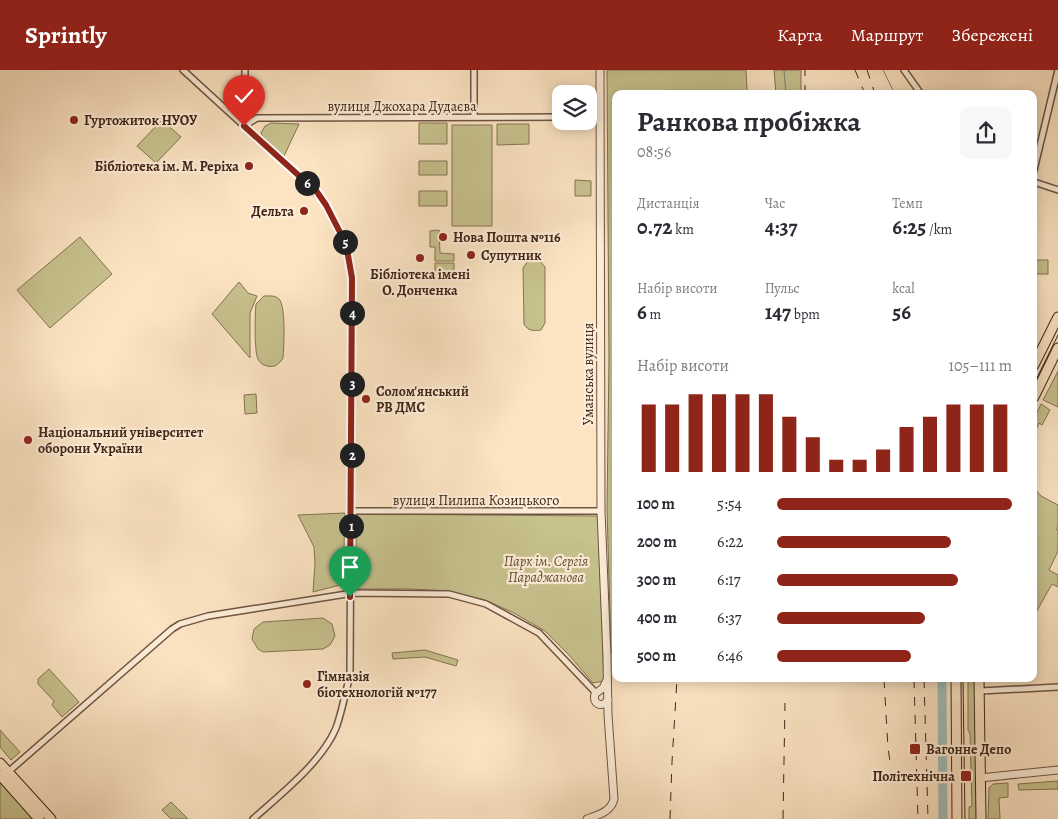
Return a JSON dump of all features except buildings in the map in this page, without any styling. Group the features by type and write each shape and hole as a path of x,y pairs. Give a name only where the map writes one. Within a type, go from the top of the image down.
{"main road":[{"path":"1037,359 1058,317"},
{"path":"1037,390 1058,348"},
{"path":"956,682 957,819"},
{"path":"979,682 981,819"},
{"path":"0,763 4,775 39,819"},
{"path":"4,775 51,819"}],"street":[{"path":"184,70 317,192 326,205 346,244 352,278 350,676 336,729 307,770 253,819"},
{"path":"244,126 245,70"},
{"path":"474,70 474,117"},
{"name":"Уманська вулиця","path":"586,819 610,808 613,805 614,799 608,715 601,511 600,70"},
{"path":"904,70 919,90"},
{"path":"1037,158 1058,70"},
{"name":"вулиця Джохара Дудаєва","path":"244,126 257,118 552,117"},
{"path":"1037,183 1058,190"},
{"name":"вулиця Пилипа Козицького","path":"351,510 601,511"},
{"path":"4,775 172,628 208,616 350,593 449,594 486,604 539,633 597,692 606,692 608,699 604,704 600,705"},
{"path":"607,677 606,684 594,696 594,701 608,715"},
{"path":"980,691 1058,686"},
{"path":"980,778 1058,770"}],"green space":[{"path":"607,70 746,70 747,90 612,90 612,653 607,507 609,359"},
{"path":"774,70 801,70 801,90 776,90"},
{"path":"162,120 181,137 156,163 137,146"},
{"path":"271,123 299,124 284,156 261,133 265,126"},
{"path":"419,123 447,123 447,144 419,144"},
{"path":"497,124 529,124 529,144 497,145"},
{"path":"452,125 492,125 492,226 452,226"},
{"path":"419,161 447,161 447,175 419,175"},
{"path":"575,180 591,181 591,196 575,196"},
{"path":"419,191 447,191 447,206 419,206"},
{"path":"439,230 440,253 454,254 454,261 435,261 435,247 430,247 430,231"},
{"path":"80,237 112,274 50,328 17,290"},
{"path":"1037,260 1048,260 1048,274 1037,274"},
{"path":"528,261 540,261 545,267 545,323 541,330 531,330 524,324 523,268"},
{"path":"435,263 454,263 454,279 435,279"},
{"path":"239,282 248,293 257,296 250,313 250,358 212,314"},
{"path":"264,296 272,296 279,299 283,310 283,358 275,366 262,364 257,355 256,304"},
{"path":"1058,371 1058,407 1043,400"},
{"path":"256,394 257,413 245,414 244,395"},
{"path":"1041,404 1050,410 1042,425 1039,423 1037,427 1037,413"},
{"path":"1037,491 1041,496 1058,505 1058,526 1056,529 1058,530 1058,551 1049,570 1058,575 1058,587 1052,584 1037,611"},
{"path":"345,513 343,582 340,585 313,592 314,547 298,515"},
{"name":"Парк ім. Сергія Параджанова","path":"356,514 598,516 604,681 593,683 545,631 514,613 485,600 448,591 356,589"},
{"path":"323,618 332,624 335,636 330,645 323,649 263,652 258,649 252,639 254,629 263,622"},
{"path":"425,650 458,660 456,666 425,657 393,659 392,653"},
{"path":"49,669 79,702 62,717 52,705 54,701 38,684 38,679"},
{"path":"968,682 975,682 977,819 969,819 969,807 972,806 970,734 968,730"},
{"path":"0,730 20,752 11,760 0,747"},
{"path":"0,778 37,819 0,819"},
{"path":"1058,781 1058,789 1019,790 1018,784"},
{"path":"1008,783 1008,797 999,798 1000,819 988,819 989,788 993,784"},
{"path":"171,802 188,819 171,819 162,810"}],"waterway":[{"path":"784,70 786,90"},
{"path":"883,70 893,90"},
{"path":"942,682 943,819"}],"tram line":[{"path":"1037,378 1058,335"},
{"path":"963,682 965,819"}],"railway":[{"path":"805,70 805,90"},
{"path":"855,70 863,90"},
{"path":"867,70 874,90"},
{"path":"670,819 677,682"},
{"path":"884,682 891,768"},
{"path":"914,682 918,819"},
{"path":"924,682 928,819"},
{"path":"783,819 785,703"}],"place":[{"name":"Гуртожиток НУОУ","path":"74,120"},
{"name":"Бібліотека ім. М. Реріха","path":"249,166"},
{"name":"Дельта","path":"304,211"},
{"name":"Нова Пошта №116","path":"443,237"},
{"name":"Супутник","path":"471,255"},
{"name":"Бібліотека імені О. Донченка","path":"420,258"},
{"name":"Солом'янський РВ ДМС","path":"366,399"},
{"name":"Національний університет оборони України","path":"28,440"},
{"name":"Гімназія біотехнологій №177","path":"307,684"},
{"name":"Вагонне Депо","path":"915,749"},
{"name":"Політехнічна","path":"966,776"}],"route":[{"path":"244,126 317,192 326,205 346,244 352,278 350,597"}]}
